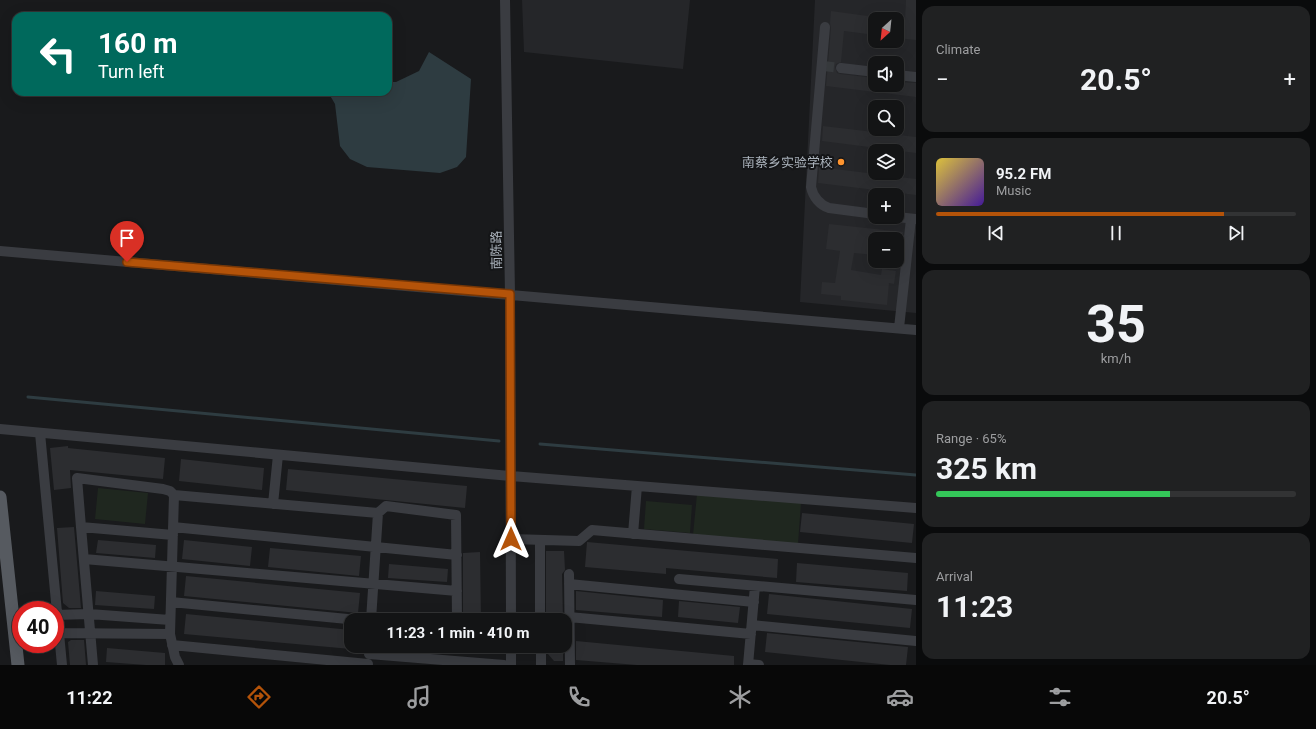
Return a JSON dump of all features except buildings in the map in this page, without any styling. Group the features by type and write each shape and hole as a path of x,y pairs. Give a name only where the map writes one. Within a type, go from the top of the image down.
{"main road":[{"path":"0,497 15,601"},
{"path":"18,653 18,665"}],"street":[{"name":"南陈路","path":"505,0 510,294 511,613"},
{"path":"825,28 823,66 810,187 812,193 820,202 829,208 868,213"},
{"path":"841,68 868,71"},
{"path":"904,76 916,78"},
{"path":"899,328 913,219"},
{"path":"0,251 916,330"},
{"path":"0,429 511,476 916,508"},
{"path":"40,433 55,601"},
{"path":"273,504 278,455"},
{"path":"93,665 77,478 163,489 170,491 174,495 378,513"},
{"path":"633,534 637,486"},
{"path":"174,495 170,634 175,657 179,665"},
{"path":"372,613 378,513 386,506 456,515 457,613"},
{"path":"81,527 173,531 457,555"},
{"path":"511,539 579,541 592,530 916,558"},
{"path":"540,540 540,613"},
{"path":"84,559 457,591"},
{"path":"569,613 569,579 754,602"},
{"path":"679,579 916,600"},
{"path":"755,586 748,664 759,665"},
{"path":"171,602 344,619"},
{"path":"64,615 89,614 170,620"},
{"path":"572,617 916,641"},
{"path":"64,633 170,634"},
{"path":"172,645 504,665"},
{"path":"60,653 62,665"},
{"path":"511,653 511,665"},
{"path":"541,653 541,665"},
{"path":"570,653 570,665"}],"shaded area":[{"path":"522,0 690,0 683,69 524,52"},
{"name":"南蔡乡实验学校","path":"815,0 916,0 916,313 800,302"},
{"path":"429,52 471,79 466,157 457,167 440,173 367,167 350,159 340,146 335,104 330,96 392,96 392,82 396,82 419,71"},
{"path":"98,488 148,493 145,524 95,519"},
{"path":"697,494 801,503 798,544 693,535"},
{"path":"646,501 692,505 690,533 644,529"}],"waterway":[{"path":"28,397 499,441"},
{"path":"540,444 916,475"}],"tunnel":[{"path":"824,66 841,68"}],"place":[{"name":"南蔡乡实验学校","path":"841,162"}],"route":[{"path":"127,262 510,294 511,539"}]}
